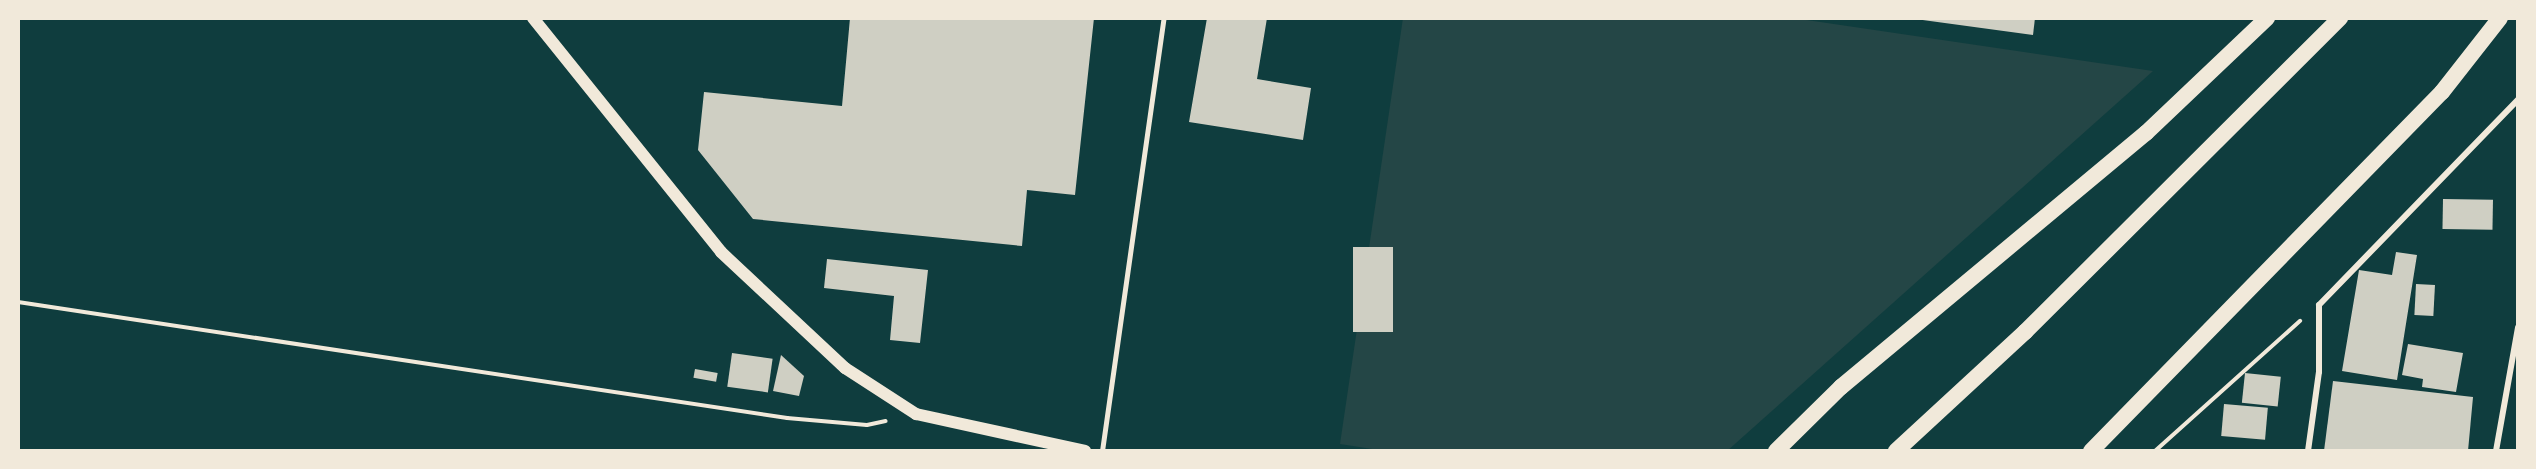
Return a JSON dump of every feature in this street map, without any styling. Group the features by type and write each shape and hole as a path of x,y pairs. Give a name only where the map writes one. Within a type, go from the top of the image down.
{"highway":[{"path":"1776,451 1841,387 2146,133 2267,18"},
{"path":"1896,451 2025,332 2340,18"},
{"path":"2091,451 2442,92 2500,18"}],"main road":[{"path":"533,18 721,252 845,368 916,414 1085,451"}],"street":[{"path":"2308,451 2319,372 2319,304 2518,100"},
{"path":"2496,451 2518,327"}],"lane":[{"path":"1102,451 1164,18"}],"path":[{"path":"18,302 787,418 867,426 916,414"},
{"path":"2155,451 2319,304"}],"shaded area":[{"path":"1403,18 1793,18 2153,71 1727,451 1385,451 1340,444"}],"building":[{"path":"850,18 1094,18 1075,195 1027,190 1022,246 753,219 698,150 704,92 842,106"},
{"path":"1207,18 1267,18 1257,79 1311,88 1303,140 1189,122"},
{"path":"1908,18 2035,18 2033,35"},
{"path":"2443,199 2493,200 2492,230 2442,229"},
{"path":"1353,247 1393,247 1393,332 1353,332"},
{"path":"2396,252 2417,255 2397,380 2342,371 2359,270 2392,275"},
{"path":"827,259 928,270 920,343 890,340 894,296 824,288"},
{"path":"2416,284 2435,285 2433,316 2414,315"},
{"path":"2408,344 2463,353 2456,392 2422,387 2423,379 2402,375"},
{"path":"732,353 773,359 768,392 727,387"},
{"path":"781,355 804,376 799,396 773,391"},
{"path":"695,369 718,373 716,382 693,378"},
{"path":"2245,373 2281,377 2278,407 2242,403"},
{"path":"2333,381 2473,397 2468,451 2324,451"},
{"path":"2224,404 2268,408 2265,440 2221,436"}]}
